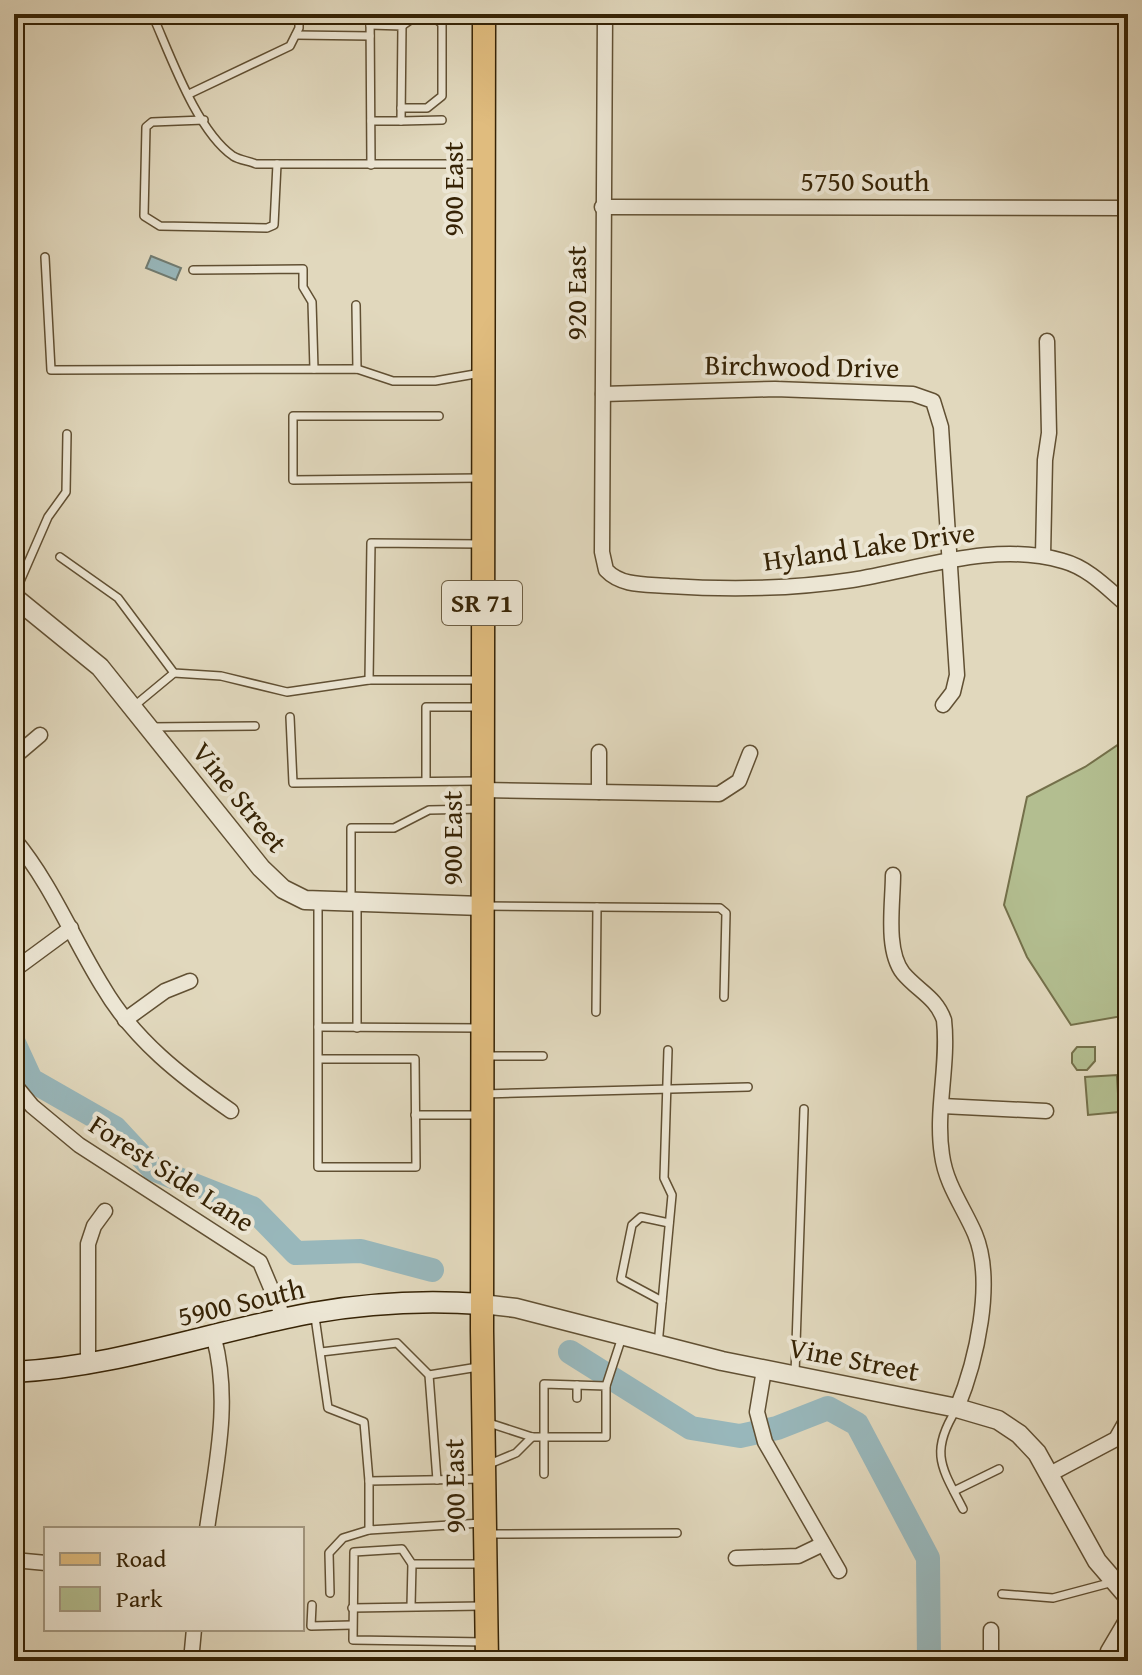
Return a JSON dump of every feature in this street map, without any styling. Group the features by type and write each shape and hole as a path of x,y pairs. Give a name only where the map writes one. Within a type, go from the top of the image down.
{"main road":[{"name":"900 East","path":"484,14 482,1366 487,1652"},
{"name":"5900 South","path":"14,1372 88,1366 315,1313 389,1304 482,1304"}],"street":[{"name":"920 East","path":"605,14 602,552 606,570"},
{"name":"5750 South","path":"602,207 1128,208"},
{"path":"1043,556 1045,460 1049,433 1047,341"},
{"name":"Birchwood Drive","path":"603,394 775,389 899,393 928,398 939,411 957,675 953,692 943,705"},
{"name":"Hyland Lake Drive","path":"606,570 623,582 696,588 777,588 849,580 950,561 1003,555 1043,556 1083,569 1128,606"},
{"name":"Vine Street","path":"14,596 89,656 271,879 294,895 318,902 482,906"},
{"path":"14,757 40,735"},
{"path":"599,752 599,792"},
{"path":"482,794 719,794 739,781 750,753"},
{"path":"14,839 37,867 125,1020 173,1068 231,1111"},
{"path":"893,875 896,961 907,978 936,1002 944,1020 943,1162 978,1243 984,1278 967,1385 957,1408"},
{"path":"14,970 71,928"},
{"path":"125,1020 165,991 190,981"},
{"name":"Forest Side Lane","path":"14,1084 32,1106 79,1145 260,1262 284,1319"},
{"path":"942,1106 1046,1111"},
{"path":"88,1366 88,1244 94,1226 105,1211"},
{"name":"Vine Street","path":"482,1304 764,1370 990,1417 1012,1428 1032,1446 1091,1552 1128,1597"},
{"path":"207,1527 224,1403 222,1368 214,1338"},
{"path":"764,1370 758,1419 765,1442 839,1571"},
{"path":"1050,1474 1116,1439 1128,1418"},
{"path":"736,1558 798,1556 823,1544"},
{"path":"14,1560 44,1563"},
{"path":"1106,1661 1110,1647 1128,1617"},
{"path":"991,1630 991,1661"},
{"path":"191,1661 194,1631"}],"lane":[{"path":"152,14 189,94 204,120 234,157 256,164 483,164"},
{"path":"189,94 290,46 296,35 299,14"},
{"path":"370,14 371,165"},
{"path":"370,25 402,26 419,14"},
{"path":"401,108 427,108 442,96 442,24 430,14"},
{"path":"401,121 402,26"},
{"path":"296,35 370,36"},
{"path":"204,120 152,122 146,127 144,216 160,226 267,228 277,219 277,164"},
{"path":"371,121 442,120"},
{"path":"45,257 51,370 357,369 393,381 435,381 482,373"},
{"path":"193,270 303,269 303,287 312,302 314,369"},
{"path":"356,305 357,369"},
{"path":"439,416 293,416 293,480 482,478"},
{"path":"14,596 48,517 66,492 67,434"},
{"path":"369,680 371,543 482,544"},
{"path":"60,557 118,598 174,673"},
{"path":"133,707 174,673 221,676 287,692 369,680 482,680"},
{"path":"426,781 426,707 482,707"},
{"path":"290,717 293,783 426,781 482,794"},
{"path":"148,727 255,726"},
{"path":"357,1028 351,828 394,828 429,810 482,794"},
{"path":"318,902 318,1027 318,1059 318,1167 416,1167 415,1059 318,1059"},
{"path":"482,906 720,908 726,913 724,997"},
{"path":"596,1012 597,907"},
{"path":"318,1027 482,1028"},
{"path":"658,1345 672,1195 664,1178 668,1050"},
{"path":"482,1056 543,1056"},
{"path":"415,1115 545,1094 748,1087"},
{"path":"795,1376 804,1109"},
{"path":"662,1301 621,1279 632,1225 641,1217 669,1223"},
{"path":"315,1313 328,1408 364,1422 369,1530"},
{"path":"483,1422 514,1428 532,1437 577,1432 606,1437 607,1385 623,1335"},
{"path":"321,1352 397,1343 429,1375 437,1480"},
{"path":"429,1375 482,1366"},
{"path":"544,1474 544,1384 607,1385"},
{"path":"577,1385 577,1398"},
{"path":"957,1408 944,1429 939,1464 963,1509"},
{"path":"369,1481 437,1480 484,1473 516,1453 532,1437"},
{"path":"954,1491 999,1469"},
{"path":"330,1593 329,1553 343,1538 369,1530 485,1528 677,1533"},
{"path":"411,1606 412,1564 402,1549 357,1549 352,1557 353,1640 487,1652"},
{"path":"412,1564 485,1564"},
{"path":"1002,1594 1053,1598 1113,1582"},
{"path":"312,1605 311,1626 352,1625"},
{"path":"352,1608 486,1606"}],"green space":[{"path":"1128,738 1128,1015 1071,1025 1027,957 1004,905 1027,797 1085,767"},
{"path":"1077,1047 1095,1047 1095,1061 1087,1070 1077,1070 1072,1063 1072,1053"},
{"path":"1117,1075 1119,1112 1088,1115 1085,1077"}],"water":[{"path":"151,256 181,268 176,280 146,268"}],"waterway":[{"path":"14,1043 31,1080 115,1128 153,1169 252,1208 296,1253 361,1251 432,1270"},
{"path":"570,1352 691,1428 740,1436 777,1428 828,1408 857,1424 928,1558 929,1661"}]}
